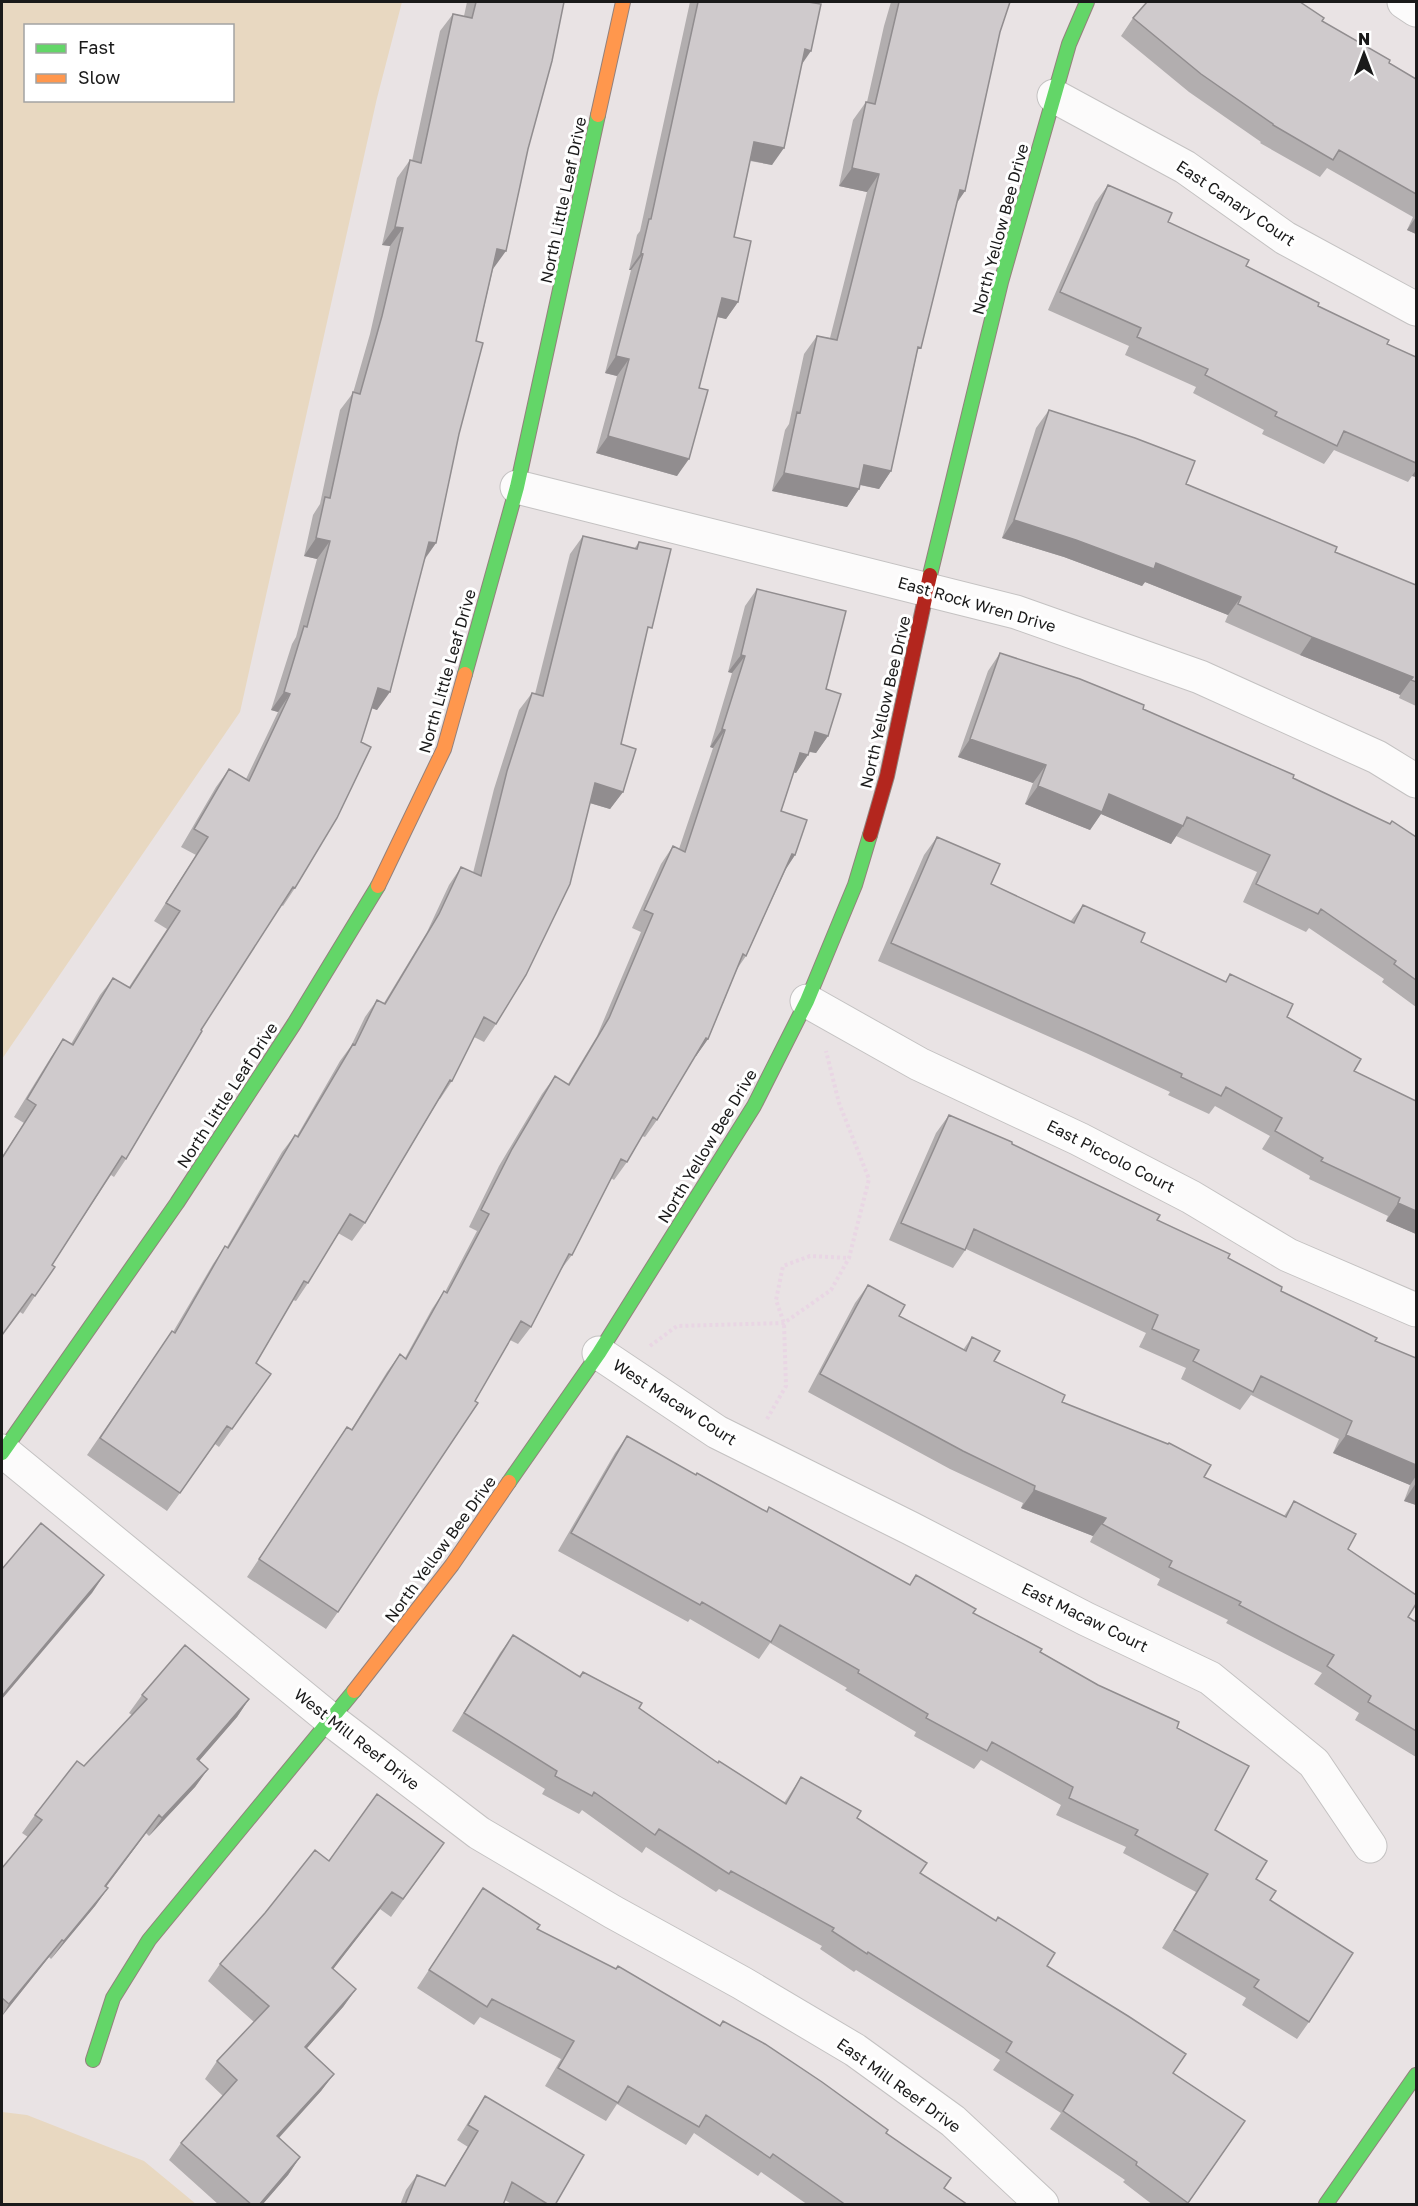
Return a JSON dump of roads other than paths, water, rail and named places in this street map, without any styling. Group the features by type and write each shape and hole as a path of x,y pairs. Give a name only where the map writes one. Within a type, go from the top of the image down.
{"street":[{"name":"North Little Leaf Drive","path":"2,1452 183,1193 294,1024 386,874 444,749 517,487 623,2"},
{"name":"North Yellow Bee Drive","path":"93,2060 113,1998 149,1940 331,1720 452,1565 599,1353 754,1106 807,1001 855,885 884,787 927,589 1001,282 1069,44 1087,2"},
{"path":"1404,2 1416,10"},
{"name":"East Canary Court","path":"1054,96 1185,167 1285,238 1416,309"},
{"name":"East Rock Wren Drive","path":"517,487 1016,612 1200,677 1377,757 1416,781"},
{"name":"East Piccolo Court","path":"807,1001 919,1064 1079,1138 1191,1197 1288,1255 1416,1310"},
{"name":"West Macaw Court","path":"599,1353 717,1432 751,1449"},
{"name":"East Macaw Court","path":"751,1449 1086,1619 1210,1678 1314,1763 1370,1846"},
{"name":"West Mill Reef Drive","path":"2,1452 331,1720 479,1833 613,1912 742,1983"},
{"name":"East Mill Reef Drive","path":"742,1983 855,2050 953,2121 1042,2205"},
{"path":"1326,2205 1416,2075"}]}
